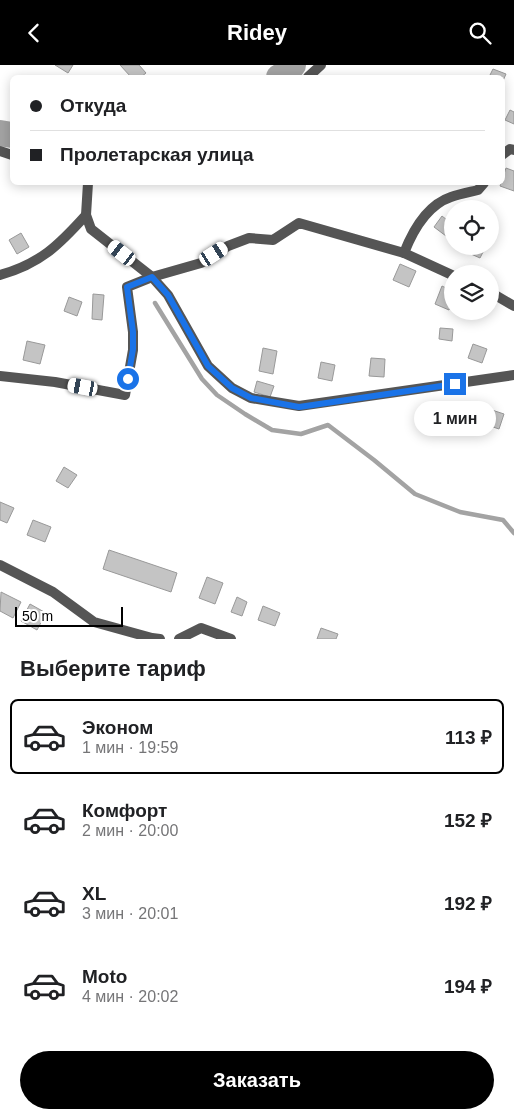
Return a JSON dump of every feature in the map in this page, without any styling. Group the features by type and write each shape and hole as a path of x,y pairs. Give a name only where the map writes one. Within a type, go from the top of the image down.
{"street":[{"path":"310,75 321,65"},
{"path":"88,185 86,215 91,229 152,277 168,295 208,366 232,388 251,398 299,407 514,375"},
{"path":"404,253 423,217 436,204 451,197 478,190 482,185"},
{"path":"0,275 14,271 44,256 62,242 86,215"},
{"path":"0,377 55,382 125,395 133,349 133,332 127,287 152,277 201,263 228,246 249,238 272,240 299,223 404,253 444,271"},
{"path":"499,297 514,306"},
{"path":"0,565 53,591 94,622 152,639 160,639"},
{"path":"178,639 201,628 231,639"}],"building":[{"path":"55,65 73,65 68,73"},
{"path":"120,65 139,65 146,73 144,75 129,75"},
{"path":"493,69 506,74 505,76 490,75"},
{"path":"510,110 514,112 514,124 505,120"},
{"path":"506,168 514,171 514,191 500,186 505,185"},
{"path":"442,216 444,218 444,234 434,227"},
{"path":"21,233 29,247 17,254 9,240"},
{"path":"400,264 416,271 409,287 393,280"},
{"path":"442,286 444,287 444,308 435,304"},
{"path":"93,294 104,295 102,320 92,319"},
{"path":"69,297 82,302 77,316 64,311"},
{"path":"440,328 453,329 452,341 439,339"},
{"path":"27,341 45,345 40,364 23,360"},
{"path":"473,344 487,349 482,363 468,358"},
{"path":"263,348 277,351 273,374 259,371"},
{"path":"371,358 385,359 384,377 369,376"},
{"path":"321,362 335,365 332,381 318,378"},
{"path":"257,381 274,386 270,397 254,392"},
{"path":"489,409 504,414 499,429 484,424"},
{"path":"64,467 77,475 68,488 56,481"},
{"path":"0,502 14,508 7,523 0,520"},
{"path":"33,520 51,527 45,542 27,535"},
{"path":"109,550 177,573 171,592 103,569"},
{"path":"207,577 223,583 215,604 199,598"},
{"path":"1,592 21,602 13,618 0,611"},
{"path":"237,597 247,602 242,616 231,612"},
{"path":"30,604 46,613 37,630 21,621"},
{"path":"263,606 280,613 275,626 258,620"},
{"path":"321,628 338,634 336,639 317,639"}],"waterway":[{"path":"285,75 293,65"},
{"path":"0,133 10,135"},
{"path":"155,303 202,379 217,395 245,414 272,430 301,434 328,425 415,494 460,512 503,520 514,533"}],"route":[{"path":"128,379 133,349 133,332 127,287 152,277 168,295 208,366 232,388 251,398 299,407 455,384"}]}
